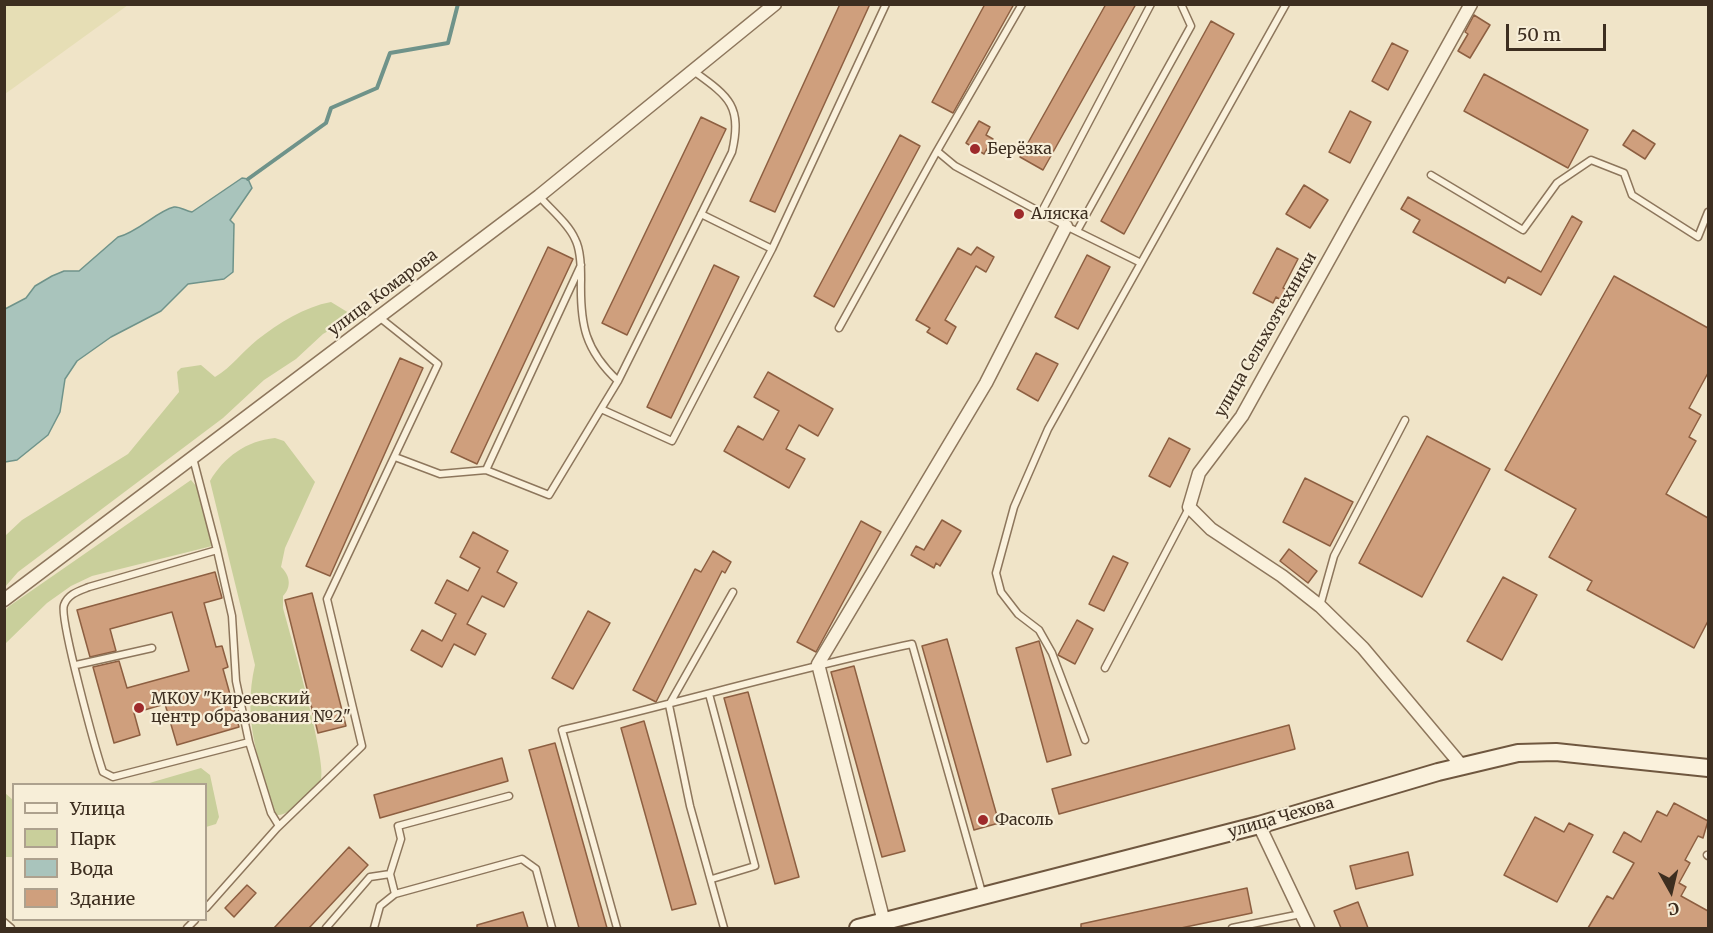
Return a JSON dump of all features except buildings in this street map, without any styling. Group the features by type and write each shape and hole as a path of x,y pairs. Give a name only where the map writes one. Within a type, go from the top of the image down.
{"main road":[{"name":"улица Чехова","path":"858,928 1259,825 1462,766 1518,753 1556,752 1708,768"}],"street":[{"name":"улица Комарова","path":"4,600 539,196 775,4"},
{"name":"улица Сельхозтехники","path":"1189,507 1199,473 1242,416 1471,4"},
{"path":"884,922 818,664 986,383 1071,229"},
{"path":"1189,507 1211,529 1282,576 1320,606 1363,648 1462,766"},
{"path":"1259,825 1308,928"}],"lane":[{"path":"601,409 672,441 772,249 886,4"},
{"path":"839,328 1022,4"},
{"path":"1041,213 1151,4"},
{"path":"1071,229 1191,26 1181,4"},
{"path":"1085,740 1052,653 1040,630 1018,614 1001,592 996,573 1014,507 1048,429 1286,4"},
{"path":"395,457 440,474 486,470 549,495 618,381 732,152 736,136 734,111 726,94 692,70"},
{"path":"937,151 955,166 1071,229 1141,263"},
{"path":"1431,175 1523,230 1557,183 1591,160 1624,173 1632,195 1698,237 1708,212"},
{"path":"539,196 576,238 581,266 582,315 593,356 618,381"},
{"path":"701,214 772,249"},
{"path":"486,470 581,266"},
{"path":"207,907 279,826 362,746 327,599 438,364 379,317"},
{"path":"1320,606 1334,556 1405,420"},
{"path":"193,458 232,616 236,681 249,742 271,813 279,826"},
{"path":"1105,668 1189,507"},
{"path":"217,550 70,595 63,606 63,619 103,772 113,777 249,742"},
{"path":"724,928 690,806 669,705 733,592"},
{"path":"617,928 562,730 669,705 818,664 912,644 983,896"},
{"path":"76,664 152,648"},
{"path":"709,694 755,866 712,879"},
{"path":"394,894 390,874 401,839 398,826 509,796"},
{"path":"374,928 380,906 394,894 522,859 536,869 552,928"},
{"path":"326,928 370,877 390,874"},
{"path":"1232,928 1301,914"},
{"path":"4,922 11,928"}],"shaded area":[{"path":"5,4 128,4 128,5 5,94"}],"green space":[{"path":"331,302 349,313 342,323 323,334 296,359 264,380 223,418 18,572 5,587 5,536 22,520 128,454 179,392 177,372 181,368 201,365 215,377 227,369 257,340 283,322 311,308"},
{"path":"275,438 284,441 315,482 285,548 281,567 289,581 288,589 283,596 283,608 319,748 321,768 321,779 317,786 289,811 280,815 276,815 254,741 250,705 255,665 210,481 222,465 237,452 255,443"},
{"path":"191,480 197,487 212,546 92,576 71,586 47,603 5,644 5,611 8,607"},
{"path":"201,768 210,775 219,817 216,824 207,827 207,783 149,783"},
{"path":"5,793 12,799 12,857 5,857"}],"water":[{"path":"242,178 248,179 252,188 230,220 234,224 233,272 224,279 188,284 161,311 111,337 77,361 65,379 60,412 48,435 17,460 5,462 5,309 26,298 35,286 52,276 64,271 79,271 118,237 133,231 168,209 176,207 192,212"}],"waterway":[{"path":"248,179 326,123 331,108 377,88 390,53 448,43 458,4"}],"place":[{"name":"Берёзка","path":"975,149"},
{"name":"Аляска","path":"1019,214"},
{"name":"МКОУ \"Киреевский центр образования №2\"","path":"139,708"},
{"name":"Фасоль","path":"983,820"}]}
